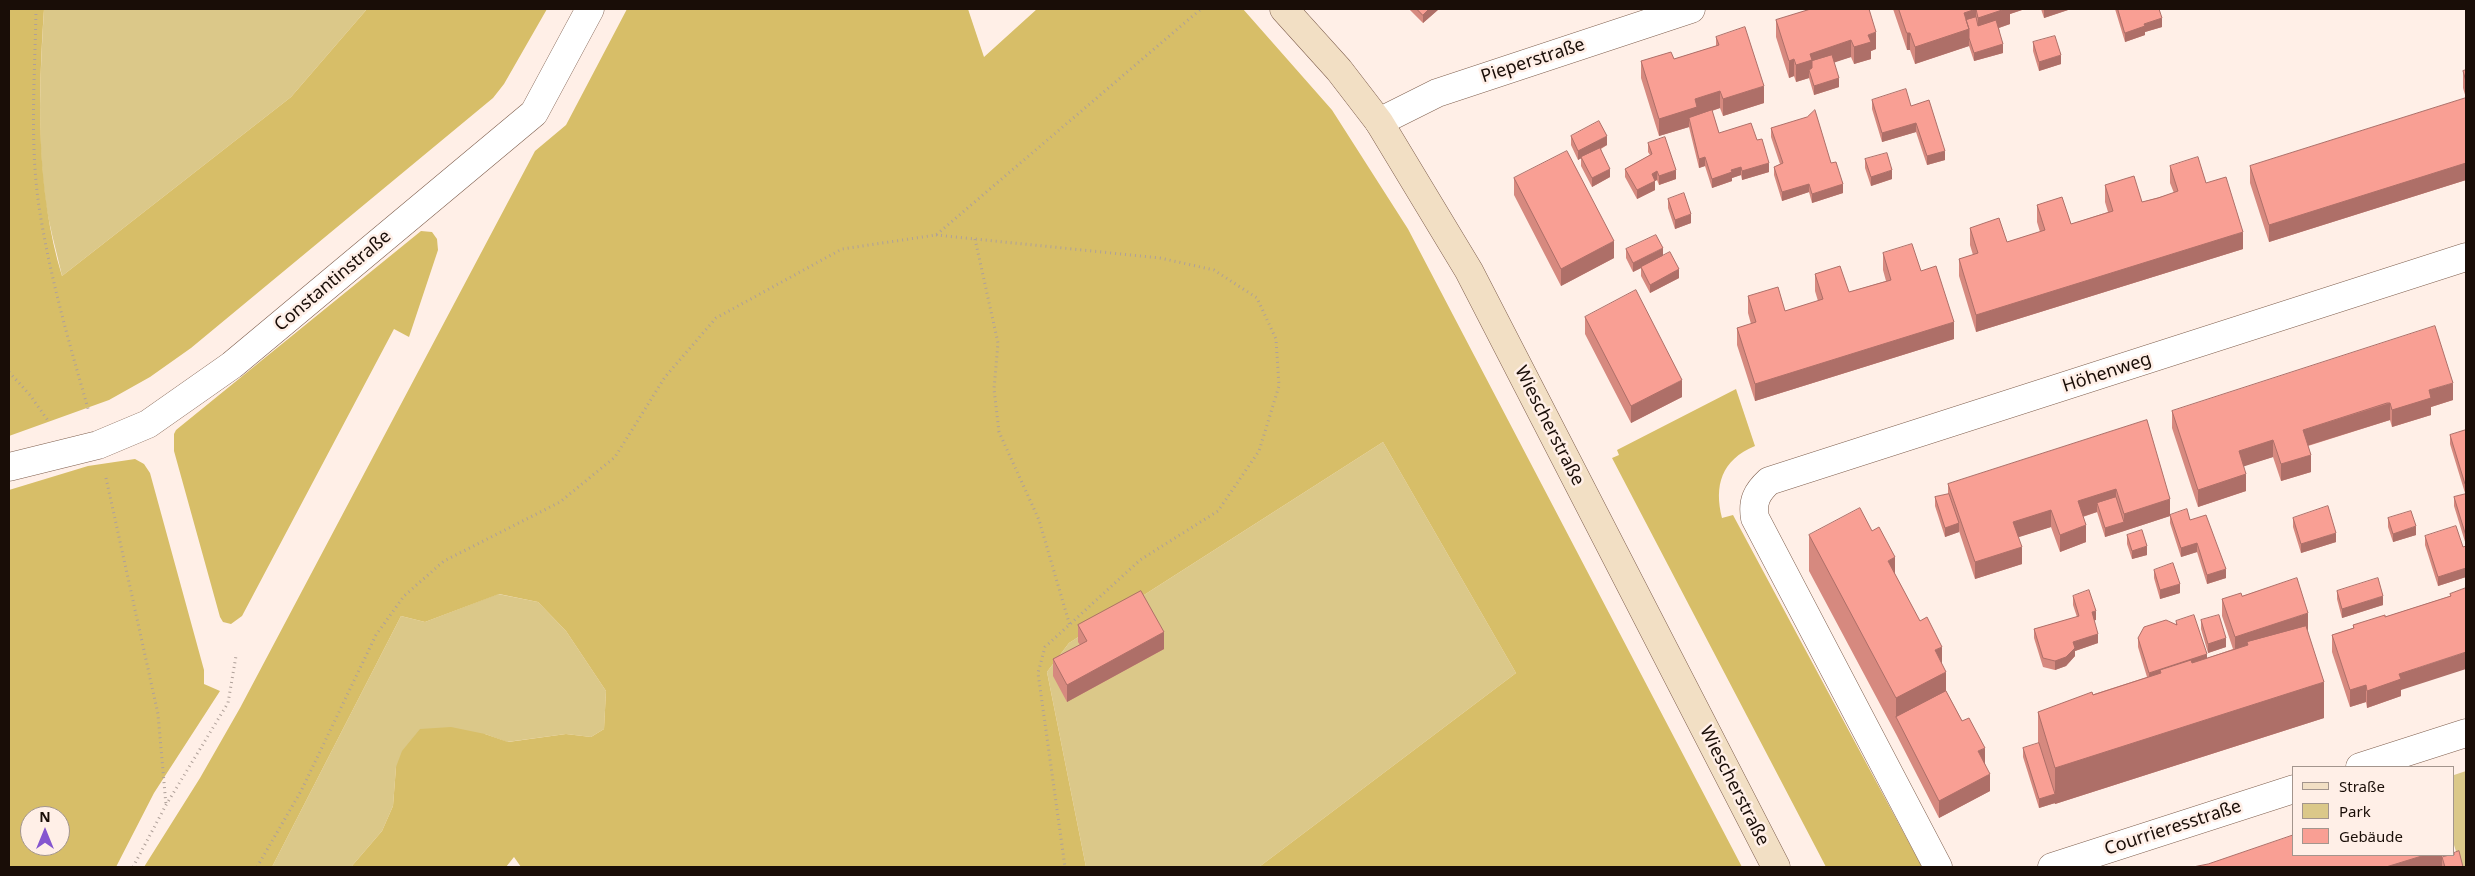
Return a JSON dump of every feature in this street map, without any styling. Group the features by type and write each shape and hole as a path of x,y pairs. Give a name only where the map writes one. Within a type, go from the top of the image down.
{"main road":[{"name":"Wiescherstraße","path":"1284,9 1339,70 1379,122 1469,271 1776,867"}],"street":[{"name":"Constantinstraße","path":"9,467 98,446 148,424 232,365 534,112 590,9"},
{"name":"Pieperstraße","path":"1379,122 1437,93 1691,9"},
{"name":"Höhenweg","path":"1938,867 1755,518 1755,498 1760,489 1769,482 2466,257"},
{"path":"2363,766 2466,732"},
{"name":"Courrieresstraße","path":"2052,867 2292,790"}],"path":[{"path":"36,9 33,132 40,212 61,316 98,446 158,714 166,804"},
{"path":"936,235 1201,9"},
{"path":"257,867 302,791 376,635 404,596 444,561 560,502 615,457 665,377 716,318 842,249 936,235 1160,258 1214,270 1257,298 1276,339 1279,386 1259,451 1218,511 1140,560 1045,647 1038,674 1065,867"},
{"path":"975,239 998,343 994,389 999,432 1039,520 1070,626"},
{"path":"9,372 30,395 51,424 60,454"},
{"path":"133,867 166,804 228,703 236,656"}],"green space":[{"path":"44,9 367,9 291,97 62,276 46,205 41,156 41,82"},
{"path":"1383,442 1516,673 1259,867 1086,867 1047,672 1069,643"},
{"path":"498,594 538,602 566,631 606,691 604,729 591,737 566,734 507,742 485,734 396,767 393,806 382,831 351,867 272,867 401,616 425,622"},
{"path":"2466,771 2466,867 2461,867 2455,848 2455,775"}],"shaded area":[{"path":"9,9 44,9 40,109 43,177 47,210 62,276 291,97 367,9 547,9 504,84 493,98 191,348 150,377 109,400 9,436"},
{"path":"627,9 968,9 984,57 1037,9 1243,9 1332,110 1408,229 1742,867 1259,867 1516,673 1383,442 1069,643 1047,672 1086,867 521,867 514,857 506,867 351,867 382,831 393,806 396,767 402,751 420,729 451,727 485,734 508,742 566,734 591,737 604,729 606,691 566,631 538,602 499,594 425,622 401,616 272,867 144,867 200,778 240,708 535,151 566,125"},
{"path":"421,231 432,232 437,239 438,250 409,337 394,329 242,616 231,624 223,622 220,617 174,451 174,434 176,430"},
{"path":"1736,389 1755,446 1734,459 1723,475 1719,495 1722,518 1733,515 1922,867 1826,867 1612,458 1619,455 1617,450"},
{"path":"135,459 144,464 150,473 204,670 204,684 220,691 154,793 116,867 9,867 9,490 88,466"}],"building":[{"path":"1417,9 1429,9 1423,15"},
{"path":"1811,9 1869,9 1876,32 1868,35 1871,42 1854,47 1851,40 1810,54 1812,60 1796,65 1794,59 1789,61 1776,20"},
{"path":"1899,9 1976,9 1964,13 1969,29 1915,47 1910,33 1907,33"},
{"path":"1976,9 2005,9 1978,18"},
{"path":"2118,9 2159,9 2162,18 2125,33"},
{"path":"1976,17 1978,26 1996,20 2003,44 1974,53 1966,20"},
{"path":"1745,27 1764,86 1723,99 1720,91 1695,99 1697,107 1659,119 1641,61 1671,52 1674,59 1719,45 1716,37"},
{"path":"2055,36 2061,55 2039,62 2033,42"},
{"path":"1832,55 1839,78 1814,86 1809,70 1812,68 1812,61"},
{"path":"2466,70 2466,81 2463,71"},
{"path":"1906,89 1911,106 1929,100 1945,151 1927,156 1916,123 1882,133 1872,100"},
{"path":"2466,98 2466,163 2269,225 2250,166"},
{"path":"1712,110 1719,133 1751,123 1757,140 1762,139 1769,163 1742,171 1741,167 1712,179 1705,157 1699,159 1689,118"},
{"path":"1815,110 1831,163 1836,162 1843,184 1812,194 1809,184 1782,192 1774,167 1783,163 1771,128 1807,117"},
{"path":"1599,121 1607,136 1578,151 1571,136"},
{"path":"1665,137 1676,170 1659,176 1657,171 1652,174 1655,181 1637,190 1625,169 1652,154 1648,143"},
{"path":"1600,148 1610,169 1592,178 1581,157"},
{"path":"1567,151 1614,241 1561,269 1514,178"},
{"path":"1887,153 1892,170 1871,177 1865,159"},
{"path":"2198,157 2206,183 2226,177 2243,232 1976,315 1959,259 1978,253 1970,228 1999,218 2007,242 2045,230 2037,205 2062,197 2071,224 2113,211 2105,185 2134,176 2142,202 2158,198 2178,191 2170,166"},
{"path":"1684,193 1691,214 1675,220 1668,199"},
{"path":"1656,235 1663,248 1633,263 1626,249"},
{"path":"1912,244 1921,271 1936,266 1954,322 1755,384 1737,328 1756,322 1748,296 1778,287 1785,311 1823,299 1815,274 1840,266 1849,292 1891,280 1883,253"},
{"path":"1670,252 1679,269 1650,285 1641,267"},
{"path":"1636,290 1682,380 1631,406 1585,317"},
{"path":"2435,326 2453,383 2429,390 2431,398 2392,410 2390,403 2387,403 2303,430 2311,455 2281,464 2273,440 2239,451 2246,474 2198,490 2172,411"},
{"path":"2147,420 2170,499 2124,514 2116,489 2078,501 2086,525 2060,535 2051,510 2013,522 2022,547 1975,562 1948,484"},
{"path":"2466,430 2466,483 2465,484 2450,435"},
{"path":"1949,494 1959,523 1945,528 1935,497"},
{"path":"2466,494 2466,536 2454,497"},
{"path":"2116,497 2124,522 2105,528 2097,503"},
{"path":"2328,506 2336,533 2301,544 2293,518"},
{"path":"1860,508 1872,531 1879,527 1895,557 1888,561 1920,621 1927,617 1942,647 1935,650 1946,672 1896,698 1809,535"},
{"path":"2187,509 2190,520 2206,515 2226,569 2207,575 2197,543 2181,548 2170,515"},
{"path":"2411,511 2416,526 2393,534 2388,518"},
{"path":"2456,526 2463,547 2466,546 2466,568 2438,577 2425,536"},
{"path":"2142,530 2147,546 2132,551 2127,535"},
{"path":"2173,563 2180,584 2160,590 2154,570"},
{"path":"2297,578 2308,613 2235,637 2222,599 2241,593 2242,596"},
{"path":"2378,578 2383,596 2342,609 2337,591"},
{"path":"2466,588 2466,652 2399,674 2401,679 2367,691 2366,685 2350,690 2332,635 2354,628 2353,625 2451,596 2450,594"},
{"path":"2089,590 2096,611 2092,612 2098,634 2073,642 2075,648 2066,657 2055,661 2043,658 2034,629 2079,616 2073,596"},
{"path":"1141,591 1164,632 1067,685 1053,659 1087,641 1078,625"},
{"path":"2194,615 2207,654 2149,673 2138,638 2144,627 2166,620 2177,625 2176,621"},
{"path":"2219,615 2226,638 2208,644 2201,620"},
{"path":"2306,626 2324,682 2055,768 2038,712 2092,692 2093,695 2161,673 2160,670 2191,660 2192,663 2248,645 2247,642"},
{"path":"1946,691 1962,721 1969,718 1985,748 1978,751 1990,774 1939,801 1896,717"},
{"path":"2039,743 2055,794 2039,799 2023,748"},
{"path":"2292,836 2292,856 2422,856 2386,867 2193,867 2208,864"},
{"path":"2459,851 2463,867 2445,867 2442,857 2455,856 2455,853"}]}
